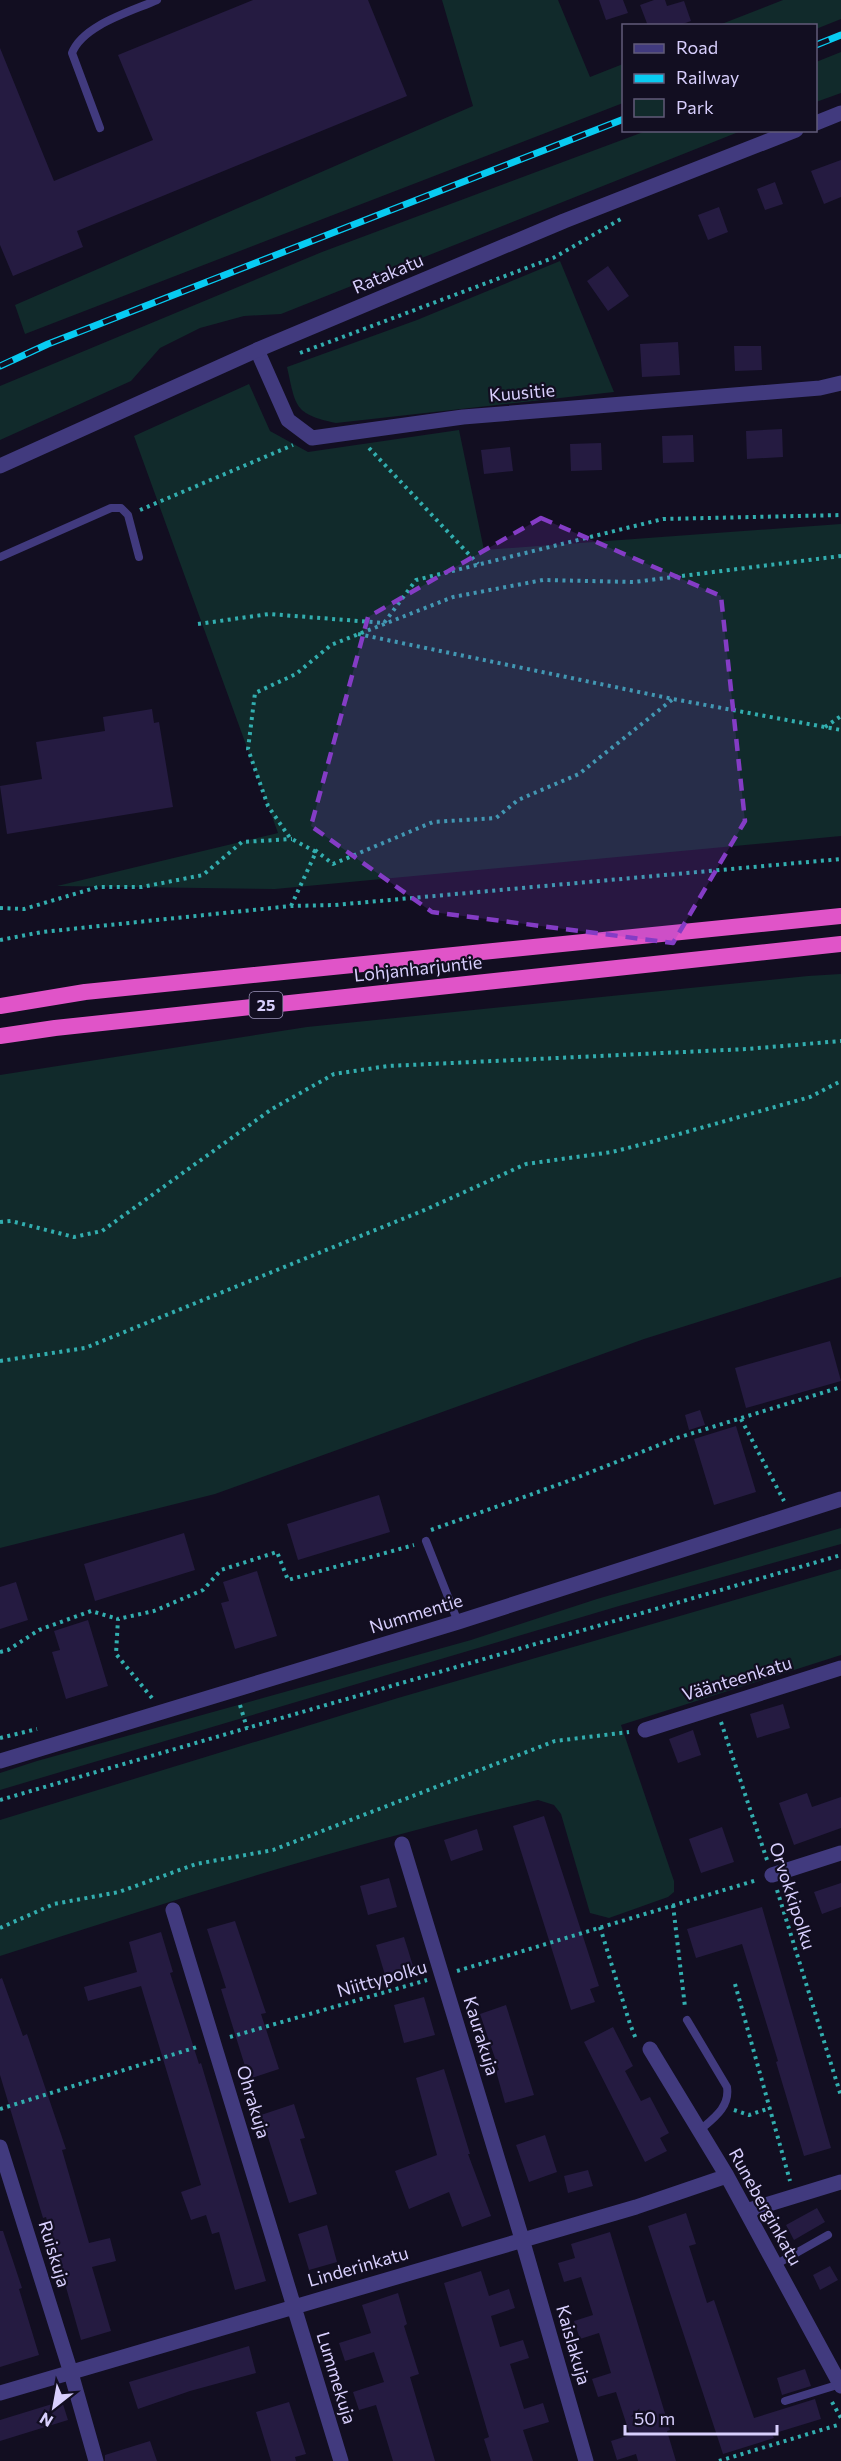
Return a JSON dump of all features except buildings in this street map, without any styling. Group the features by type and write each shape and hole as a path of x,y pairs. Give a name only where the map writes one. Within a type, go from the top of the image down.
{"highway":[{"name":"Lohjanharjuntie","path":"0,1006 85,992 841,916"},
{"name":"Lohjanharjuntie","path":"0,1036 67,1026 841,944"}],"street":[{"path":"817,123 841,113"},
{"name":"Ratakatu","path":"0,466 257,350 564,221 791,132"},
{"path":"257,350 288,420 312,438"},
{"name":"Kuusitie","path":"312,438 463,417 820,388 841,383"},
{"name":"Nummentie","path":"0,1761 458,1622 841,1499"},
{"name":"Väänteenkatu","path":"645,1730 841,1668"},
{"name":"Kaurakuja","path":"402,1844 522,2239"},
{"path":"772,1875 841,1853"},
{"name":"Ohrakuja","path":"173,1910 215,2041 294,2306"},
{"name":"Runeberginkatu","path":"650,2049 727,2176 775,2265 835,2386"},
{"name":"Ruiskuja","path":"0,2147 71,2373 96,2461"},
{"name":"Linderinkatu","path":"0,2394 636,2207 727,2176"},
{"path":"746,2211 841,2182"},
{"name":"Kaislakuja","path":"522,2239 586,2461"},
{"name":"Lummekuja","path":"294,2306 341,2461"}],"lane":[{"path":"100,128 72,53 76,42 87,32 157,0"},
{"path":"0,557 111,508 121,508 128,515 139,557"},
{"path":"426,1541 458,1622"},
{"path":"687,2020 727,2087 728,2096 724,2106 700,2130"},
{"path":"775,2265 828,2235"},
{"path":"785,2402 835,2386"}],"path":[{"path":"295,355 553,258 622,218"},
{"path":"355,432 478,564"},
{"path":"128,515 312,438"},
{"path":"384,622 416,580 663,519 841,515"},
{"path":"290,838 268,806 248,749 255,693 296,674 331,645 384,622 453,597 543,580 634,582 841,556"},
{"path":"198,624 269,614 384,622"},
{"path":"357,634 673,699 841,730"},
{"path":"0,908 24,909 98,887 142,887 202,876 242,842 290,838 308,845 333,864 433,822 496,818 518,800 579,774 673,699"},
{"path":"825,727 841,716"},
{"path":"291,906 316,852"},
{"path":"0,940 42,932 291,906 335,905 841,859"},
{"path":"0,1222 11,1221 74,1237 102,1231 272,1109 334,1074 388,1066 747,1049 841,1041"},
{"path":"0,1361 85,1348 427,1209 526,1164 612,1152 651,1143 810,1097 841,1081"},
{"path":"0,1652 8,1650 39,1630 91,1611 117,1619 154,1611 203,1590 221,1570 277,1552 288,1580 426,1541 429,1531 563,1483 677,1438 841,1387"},
{"path":"741,1419 784,1501"},
{"path":"0,1800 841,1555"},
{"path":"117,1619 116,1654 153,1700"},
{"name":"Orvokkipolku","path":"716,1706 841,2096"},
{"path":"0,1928 54,1904 119,1892 196,1864 273,1850 555,1741 645,1730"},
{"name":"Niittypolku","path":"0,2109 215,2041 442,1976 772,1875"},
{"path":"672,1905 687,2020"},
{"path":"600,1927 630,2024"},
{"path":"735,1984 795,2196"},
{"path":"724,2106 749,2115 770,2108"},
{"path":"835,2386 841,2418"},
{"path":"719,2461 841,2424"}],"highlighted area":[{"path":"541,518 721,596 745,821 673,943 432,912 311,826 368,617"}],"green space":[{"path":"442,0 558,0 590,77 622,64 622,103 25,334 15,305 473,106"},
{"path":"783,0 841,0 841,19 817,29 817,24 722,24"},
{"path":"841,52 841,93 817,102 817,62"},
{"path":"643,132 738,132 281,314 244,316 200,328 160,348 131,381 0,440 0,386 322,252"},
{"path":"560,261 614,392 336,423 304,412 295,400 287,367 417,320"},
{"path":"249,384 270,431 308,452 459,430 484,550 841,524 841,836 275,889 57,886 278,833 134,436"},
{"path":"841,974 841,1277 644,1339 215,1494 0,1548 0,1075 307,1027"},
{"path":"841,1528 841,1544 619,1606 0,1790 0,1773 37,1761 471,1640 597,1599"},
{"path":"841,1569 841,1655 621,1725 674,1881 674,1892 668,1897 609,1918 590,1913 561,1814 554,1805 538,1800 335,1852 200,1892 0,1956 0,1820 398,1698"}],"railway":[{"path":"817,45 841,35"},
{"path":"0,366 48,344 622,120"}]}
